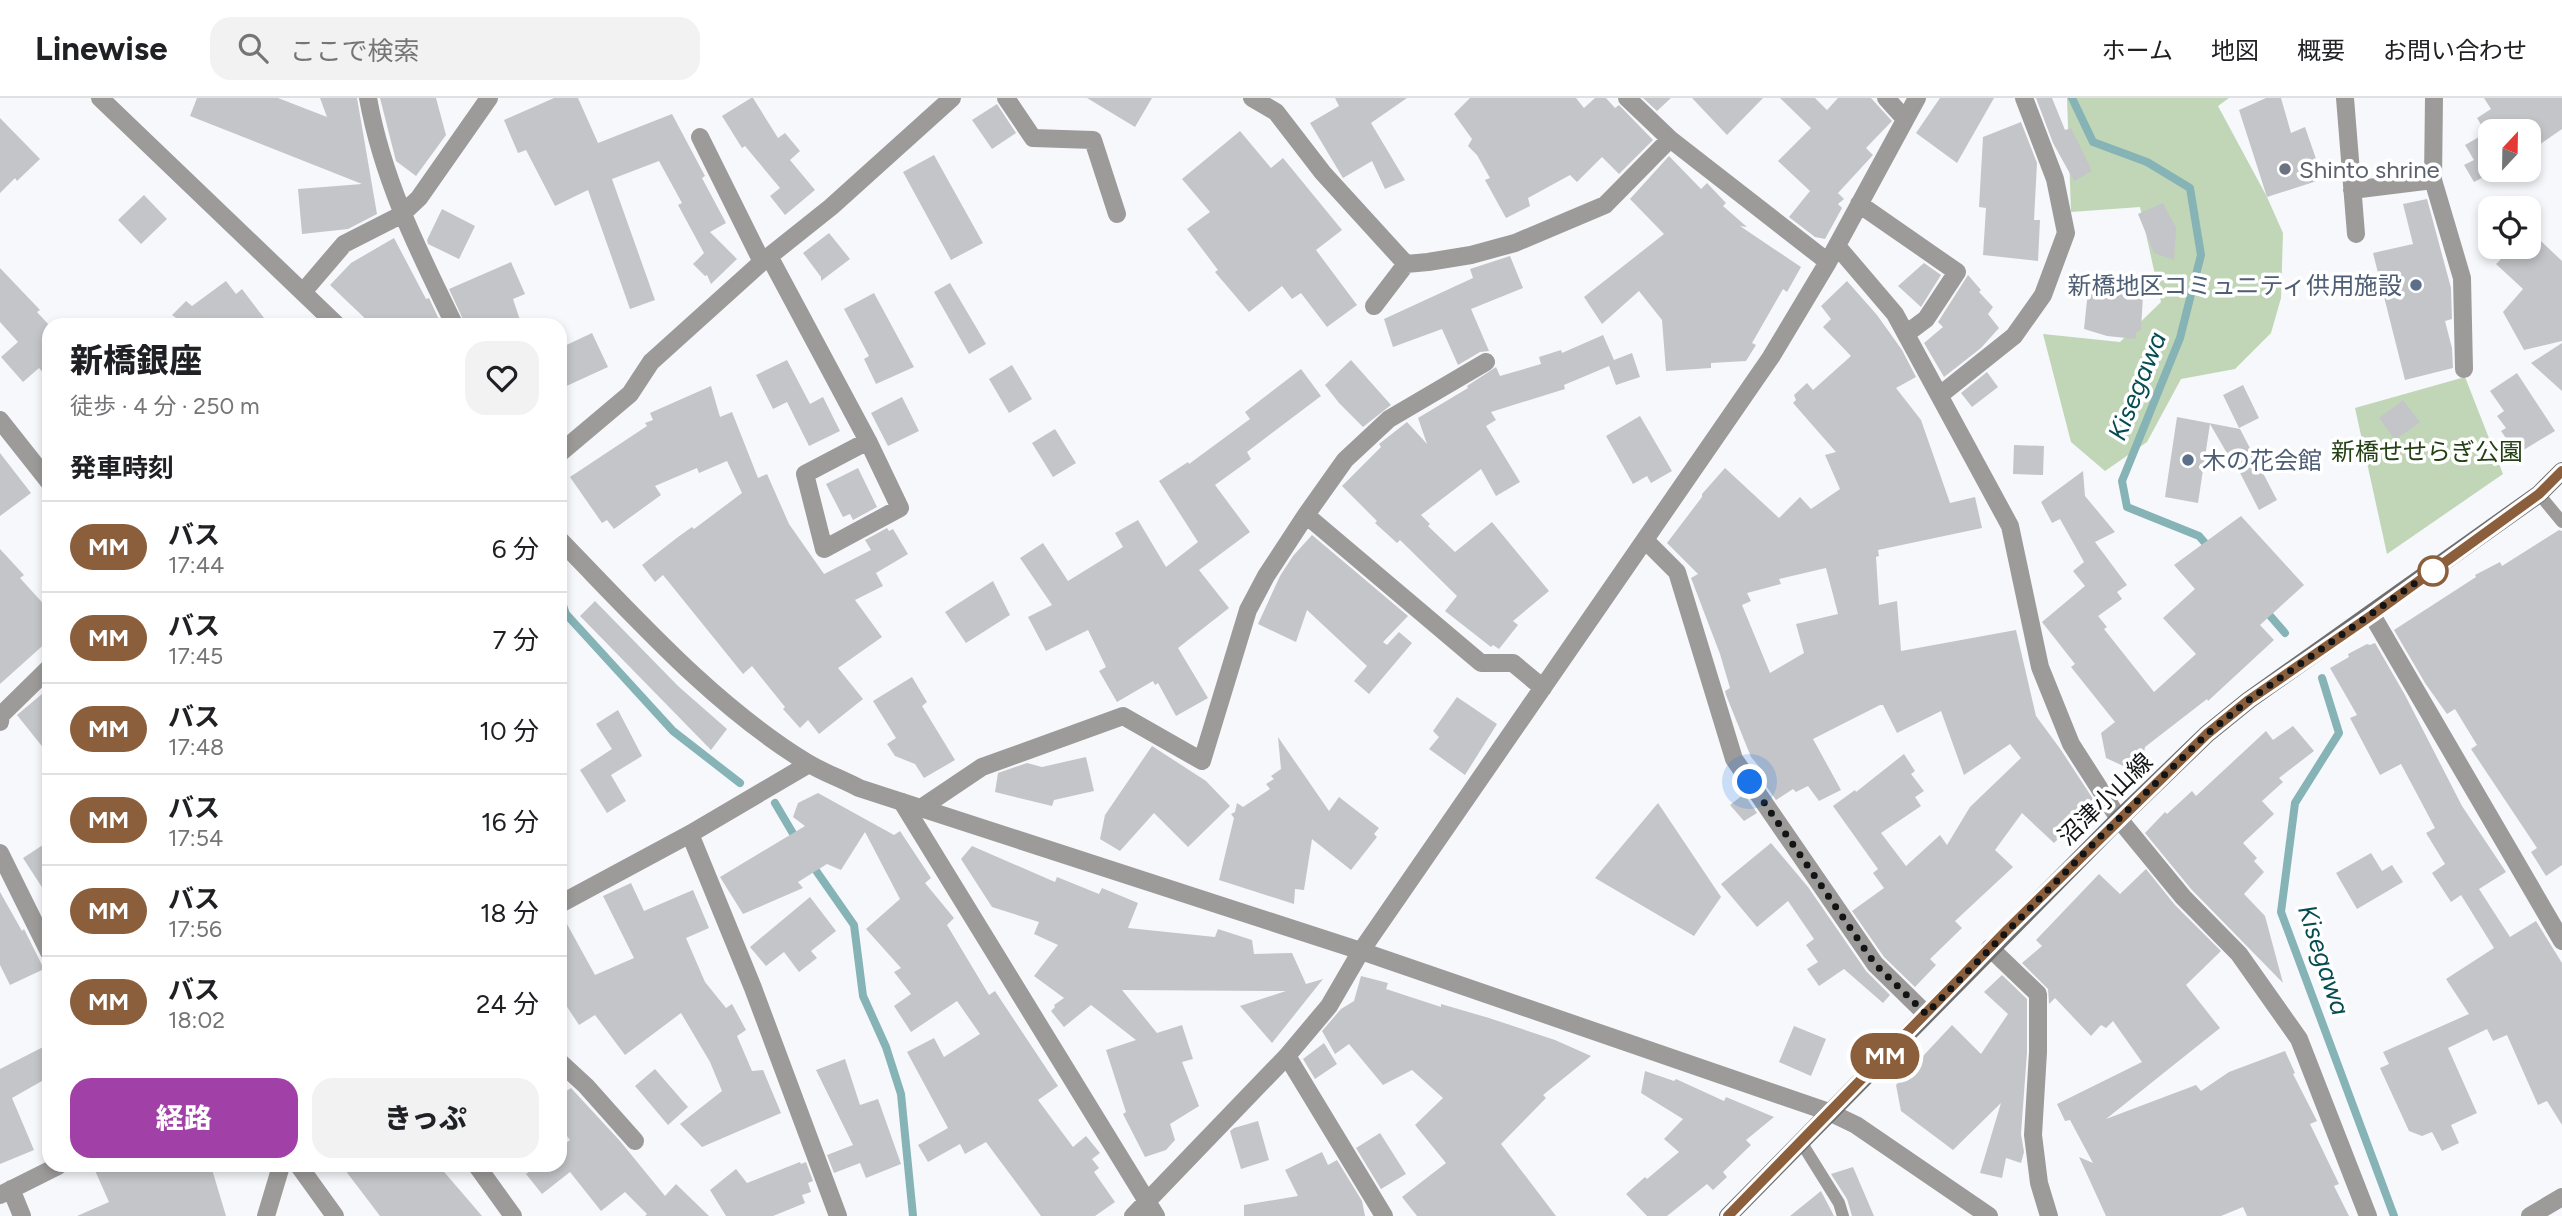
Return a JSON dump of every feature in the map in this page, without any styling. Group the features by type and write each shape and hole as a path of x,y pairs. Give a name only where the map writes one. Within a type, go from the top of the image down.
{"main road":[{"name":"沼津小山線","path":"1728,1216 1990,948 2207,734 2539,494 2562,471"}],"street":[{"path":"100,98 330,318"},
{"path":"368,98 383,163 401,215 451,318"},
{"path":"303,292 344,243 401,215 419,198 489,98"},
{"path":"567,447 630,394 651,362 765,259 831,207 952,98"},
{"path":"1006,98 1033,138 1093,140 1117,214"},
{"path":"1252,98 1276,112 1323,173 1406,264"},
{"path":"1627,98 1670,139 1828,262"},
{"path":"1886,98 1905,119"},
{"path":"1133,1216 1151,1209 1329,1006 1361,951 1771,357 1828,262 1917,98"},
{"path":"1940,395 2014,336 2043,295 2066,233 2055,179 2024,98"},
{"path":"2345,98 2356,234"},
{"path":"2434,98 2433,180 2462,278 2464,369"},
{"path":"700,137 867,441 900,508 824,549 805,474 867,441"},
{"path":"1374,306 1406,264 1471,255 1515,243 1605,205 1670,139"},
{"path":"2352,190 2433,180"},
{"path":"1859,204 1957,272 1926,319 1906,334"},
{"path":"1837,246 1895,314 2010,526 2040,667 2071,744 2119,819 2183,897 2239,954 2299,1040 2368,1216"},
{"path":"921,808 982,767 1123,716 1202,761 1248,610 1266,576 1345,460 1389,419 1486,362"},
{"path":"0,420 42,473"},
{"path":"1306,515 1481,663 1513,663 1543,688"},
{"path":"1645,540 1677,572 1734,760 1875,964 1926,1014"},
{"path":"567,547 680,663 764,734 809,764 859,788 1361,951 1829,1112 1856,1125 1989,1216"},
{"path":"2372,615 2560,932"},
{"path":"0,722 0,714 42,675"},
{"path":"567,900 690,834 809,764"},
{"path":"902,802 1151,1209"},
{"path":"690,834 754,988 838,1216"},
{"path":"0,853 42,938"},
{"path":"1990,948 2038,994 2033,1135 2039,1184 2049,1216"},
{"path":"1287,1056 1384,1216"},
{"path":"567,1068 635,1142"},
{"path":"22,1216 6,1192 46,1172"},
{"path":"266,1216 279,1172"},
{"path":"303,1172 335,1216"},
{"path":"481,1172 513,1216"},
{"path":"2529,1216 2562,1197"}],"lane":[{"path":"2539,494 2562,522"},
{"path":"1801,1142 1839,1203 1843,1216"}],"green space":[{"path":"2067,98 2229,98 2218,106 2267,197 2283,233 2281,298 2271,333 2235,369 2181,379 2147,442 2105,471 2071,442 2043,334 2120,342 2161,302 2140,207 2071,212"},
{"name":"新橋せせらぎ公園","path":"2465,377 2503,474 2387,554 2355,408"}],"building":[{"path":"197,98 278,98 327,117 320,98 357,98 377,214 348,229 302,234 298,189 362,184 190,116"},
{"path":"380,98 436,98 446,135 416,176 396,161"},
{"path":"554,98 578,98 598,143 672,114 726,223 710,232 737,259 711,284 707,275 693,264 704,253 678,205 682,203 659,161 612,179 655,300 630,309 588,190 555,206 526,150 518,153 504,120"},
{"path":"751,98 778,138 785,133 800,151 790,160 815,190 785,215 770,196 780,188 745,146 742,148 722,116"},
{"path":"1087,98 1152,98 1135,127"},
{"path":"1335,98 1407,98 1371,123 1405,180 1385,189 1372,161 1343,178 1310,123 1339,106"},
{"path":"1470,98 1576,98 1584,108 1595,98 1606,98 1615,108 1619,105 1653,140 1619,174 1602,157 1577,182 1570,175 1528,198 1530,206 1506,218 1485,180 1490,178 1477,155 1468,146 1472,139 1454,114"},
{"path":"1643,98 1671,98 1657,111"},
{"path":"1692,98 1763,98 1727,135"},
{"path":"1780,98 1815,98 1827,110 1838,98 1871,98 1892,121 1866,148 1873,155 1838,193 1844,199 1838,204 1842,208 1825,239 1815,237 1789,217 1810,191 1778,161 1811,128"},
{"path":"1940,98 1994,98 1957,163 1916,133"},
{"path":"2036,98 2052,98 2065,130 2071,128 2092,171 2074,181 2053,143"},
{"path":"2266,98 2281,98 2291,133 2305,127 2323,179 2267,197 2239,110"},
{"path":"2484,98 2562,98 2562,129 2541,144 2541,119 2478,120 2477,118 2491,109"},
{"path":"997,104 1016,133 992,149 972,120"},
{"path":"0,118 40,159 0,193"},
{"path":"2021,122 2037,163 2034,220 2040,220 2038,261 1983,255 1986,208 1979,207 1983,137"},
{"path":"1240,131 1271,168 1283,158 1342,230 1316,250 1357,305 1327,327 1301,293 1292,299 1282,286 1249,312 1215,272 1218,270 1187,229 1210,212 1182,179"},
{"path":"2478,138 2478,180 2474,182 2464,165 2474,160 2465,145"},
{"path":"934,155 983,243 951,260 903,172"},
{"path":"1669,156 1701,189 1707,183 1726,203 1723,206 1747,227 1740,226 1801,267 1787,292 1783,289 1752,343 1756,345 1746,361 1711,363 1711,368 1666,371 1662,320 1639,291 1602,324 1584,297 1664,234 1630,199"},
{"path":"144,195 167,219 141,244 118,220"},
{"name":"新橋地区コミュニティ供用施設","path":"2427,199 2451,288 2452,319 2445,321 2452,348 2453,368 2405,380 2373,253 2413,244 2403,204"},
{"path":"2163,203 2176,228 2174,260 2154,253 2138,214"},
{"path":"442,209 475,226 459,259 428,244 427,240"},
{"path":"829,233 850,259 821,281 821,277 803,253"},
{"path":"394,238 438,318 365,318 330,285 351,263"},
{"path":"2541,241 2562,261 2562,341 2524,350 2503,312 2523,289 2496,264 2501,259 2541,259"},
{"path":"1510,256 1523,288 1471,309 1489,351 1480,352 1458,365 1442,329 1393,347 1384,319 1473,278 1470,269"},
{"path":"511,262 525,294 513,299 519,318 462,318 449,289"},
{"path":"1924,263 1941,275 1921,307 1898,286"},
{"path":"0,268 40,310 37,312 43,318 42,371 39,368 23,382 1,357 18,342 0,322"},
{"path":"1968,275 1993,307 1988,314 1999,328 1981,348 1944,377 1924,343 1943,327 1938,322"},
{"path":"226,281 236,294 242,289 264,318 176,318 172,315 186,301 192,306"},
{"path":"1847,281 1877,315 1902,350 1916,377 1896,388 1921,420 1950,503 1975,497 1982,528 1878,550 1879,556 1876,557 1879,605 1897,601 1901,651 2016,630 2036,716 2095,802 2054,843 2022,813 1995,850 2013,867 1955,921 1962,928 1930,959 1936,965 1915,987 1884,957 1852,911 1884,888 1873,873 1878,869 1833,806 1855,790 1856,792 1904,754 1915,771 1911,774 1924,791 1915,797 1921,806 1881,833 1906,866 1940,835 1947,845 1970,807 2021,758 2010,744 1964,775 1941,711 1897,733 1883,705 1880,705 1813,739 1841,790 1819,801 1808,786 1796,792 1793,789 1776,800 1761,779 1766,775 1751,757 1726,695 1725,691 1730,688 1720,654 1691,578 1698,574 1667,543 1702,494 1725,468 1779,518 1800,497 1811,509 1840,489 1825,455 1836,452 1793,403 1796,400 1794,395 1807,383 1813,390 1851,356 1823,327 1831,319 1821,306","holes":["1826,568 1838,614 1796,624 1804,653 1770,673 1742,605 1751,601 1747,593 1781,584 1779,579"]},
{"path":"2089,281 2109,284 2108,291 2143,295 2141,330 2136,332 2136,339 2107,336 2084,329"},
{"path":"950,283 986,344 969,354 934,292"},
{"path":"874,293 914,367 876,384 864,359 869,356 844,309"},
{"path":"592,333 608,367 567,386 567,345"},
{"path":"1603,335 1614,360 1632,353 1640,377 1616,385 1609,366 1564,385 1565,389 1491,412 1496,420 1486,426 1520,482 1496,496 1481,469 1421,515 1430,524 1428,526 1455,552 1492,522 1549,591 1513,621 1518,625 1499,649 1493,645 1491,647 1445,611 1457,596 1400,540 1397,543 1375,523 1377,521 1342,486 1381,447 1379,444 1407,422 1427,444 1418,418 1468,388 1467,386 1496,367 1500,376 1541,364 1539,357 1561,350 1562,353"},
{"path":"2562,343 2562,391 2531,363"},
{"path":"787,360 810,404 823,397 840,431 809,446 787,402 773,409 756,375"},
{"path":"1351,360 1391,405 1363,427 1325,385"},
{"path":"1012,365 1032,399 1009,413 989,379"},
{"path":"1301,369 1321,396 1247,452 1251,459 1215,485 1250,532 1199,570 1229,608 1178,648 1208,698 1176,716 1158,683 1155,685 1153,681 1117,702 1099,671 1106,667 1088,630 1046,651 1028,617 1052,605 1020,558 1043,543 1068,581 1123,547 1115,533 1138,520 1166,567 1198,542 1159,481 1188,462 1189,464 1250,419 1245,412"},
{"path":"1987,372 1998,387 1972,407 1961,393"},
{"path":"2517,373 2555,431 2517,454 2501,431 2506,428 2497,416 2504,411 2490,391"},
{"path":"2243,385 2259,418 2239,428 2223,395"},
{"path":"711,386 720,417 732,412 758,478 767,474 789,524 824,574 871,550 865,540 887,528 889,531 893,529 908,554 876,573 883,586 855,600 882,637 838,668 863,699 819,734 808,720 800,728 752,666 743,674 663,575 655,582 642,565 742,493 727,461 699,473 697,468 655,486 661,495 614,529 607,520 602,523 570,477 647,426 645,423 653,420 650,413"},
{"path":"902,397 919,431 888,446 871,413"},
{"path":"2403,400 2420,422 2395,440 2379,418"},
{"path":"1640,416 1672,471 1651,483 1647,476 1633,484 1606,436"},
{"path":"2177,417 2240,429 2277,500 2259,510 2234,461 2232,462 2210,424 2198,503 2165,497"},
{"path":"1055,429 1076,463 1053,477 1032,443"},
{"path":"2014,445 2044,446 2043,475 2013,474"},
{"path":"0,453 31,493 0,516"},
{"path":"858,468 877,507 853,520 850,514 843,517 826,484"},
{"path":"2083,471 2085,496 2115,532 2095,542 2127,585 2117,592 2122,599 2098,616 2107,627 2104,629 2154,692 2196,654 2163,618 2195,589 2174,565 2241,516 2304,585 2260,625 2274,640 2208,701 2207,699 2145,747 2143,758 2130,769 2106,758 2101,733 2115,722 2071,667 2075,664 2042,622 2085,586 2073,571 2084,562 2060,519 2052,523 2041,502"},
{"path":"2559,530 2562,531 2562,865 2546,876 2531,852 2537,848 2471,749 2477,745 2455,709 2447,714 2394,630 2476,577 2475,575 2500,562 2502,566"},
{"path":"1312,535 1408,616 1383,642 1387,645 1399,632 1412,643 1369,694 1354,681 1367,666 1307,610 1296,642 1258,624 1280,576"},
{"path":"0,549 24,575 20,578 42,602 42,646 0,684"},
{"path":"993,581 1010,615 966,643 945,612"},
{"path":"595,601 678,686 727,729 711,750 580,616"},
{"path":"2375,643 2462,806 2506,872 2479,889 2510,937 2536,921 2562,963 2562,1125 2547,1101 2538,1105 2507,1035 2493,1041 2487,1029 2448,1048 2477,1113 2451,1125 2459,1143 2442,1151 2432,1132 2422,1136 2409,1131 2380,1068 2389,1064 2383,1052 2469,1014 2446,979 2494,948 2461,895 2451,902 2432,873 2445,864 2426,833 2435,828 2401,764 2380,775 2350,718 2357,715 2330,668 2349,657 2348,654"},
{"path":"912,677 927,702 922,706 955,760 924,778 915,764 895,756 887,744 896,738 873,701"},
{"path":"42,694 42,746 17,715"},
{"path":"1457,697 1497,724 1465,775 1429,749 1439,737 1433,731"},
{"path":"618,710 642,756 611,775 626,801 607,813 580,770 612,749 596,724"},
{"path":"2293,726 2314,751 2279,778 2283,782 2262,801 2274,814 2243,843 2257,858 2254,861 2264,872 2244,894 2265,916 2283,983 2191,889 2145,833 2165,812 2167,814 2192,791 2196,796 2266,731 2273,740"},
{"path":"1278,737 1329,811 1339,797 1379,828 1374,834 1377,837 1351,870 1312,839 1304,890 1295,889 1294,904 1219,880 1234,818 1231,814 1235,812 1237,803 1243,807 1270,789 1266,784 1274,779 1271,776 1281,769"},
{"path":"1152,746 1206,781 1230,806 1188,847 1154,813 1120,851 1100,839 1105,815"},
{"path":"1086,757 1094,791 1054,800 1052,806 995,792 998,773 1027,763 1042,767"},
{"path":"818,793 894,835 900,831 931,878 925,883 954,918 947,925 989,995 995,991 1058,1086 1038,1100 1073,1147 1086,1136 1100,1153 1092,1159 1099,1168 1094,1172 1115,1202 1095,1216 1041,1216 986,1142 965,1154 960,1144 928,1162 918,1145 948,1128 907,1052 934,1038 944,1057 980,1034 957,1001 911,1032 894,1006 911,994 894,972 901,968 866,929 900,899 865,832 841,870 827,864 798,882 803,888 743,914 720,877 805,826 793,817 798,803"},
{"path":"1744,794 1757,813 1744,821 1730,805"},
{"path":"1658,803 1721,897 1694,936 1595,878"},
{"path":"1771,843 1808,887 1866,971 1890,995 1883,1003 1844,969 1819,986 1807,969 1818,962 1806,945 1814,939 1788,901 1757,927 1721,884"},
{"path":"42,846 42,887 23,858"},
{"path":"972,846 1055,882 1057,877 1099,894 1102,888 1138,903 1128,928 1215,937 1218,929 1252,940 1254,954 1292,953 1306,984 1323,979 1272,1043 1240,1006 1286,991 1122,990 1157,1033 1182,1025 1193,1059 1182,1062 1199,1106 1170,1124 1175,1140 1166,1150 1145,1157 1123,1114 1126,1112 1106,1050 1136,1040 1091,1005 1064,1027 1051,1011 1054,1005 1064,998 1034,976 1058,945 1034,934 1039,922 992,907 961,859"},
{"path":"2371,853 2382,871 2392,865 2403,882 2357,909 2336,873"},
{"path":"2146,869 2175,905 2221,951 2186,985 2220,1028 2106,1119 2196,1085 2201,1091 2229,1072 2285,1051 2295,1073 2293,1074 2317,1121 2310,1124 2339,1184 2334,1186 2349,1216 2247,1216 2243,1207 2221,1216 2106,1216 2079,1157 2093,1163 2070,1120 2065,1121 2057,1104 2142,1062 2113,1021 2106,1028 2101,1025 2091,1036 2055,998 2049,1004 2048,989 2022,963 2042,946 2036,940 2099,874 2120,894"},
{"path":"631,883 644,911 693,890 709,928 686,938 705,982 726,1008 732,1004 746,1030 737,1036 752,1071 763,1070 781,1113 702,1147 680,1124 722,1091 710,1062 681,1013 625,1055 595,1015 579,1025 567,1007 567,924 595,975 634,958 603,896"},
{"path":"0,892 22,931 24,929 42,970 10,985 0,965"},
{"path":"810,897 836,931 811,951 817,958 799,972 784,952 766,966 750,947"},
{"path":"2002,975 2027,999 2027,1052 2021,1134 2024,1152 2021,1163 2006,1158 2002,1178 1980,1173 2001,1103 1953,1150 1901,1111 1896,1085 1952,1025 1981,1054 2008,1014 1984,992"},
{"path":"1361,976 1388,983 1386,989 1441,1007 1441,1004 1489,1018 1555,1040 1591,1056 1543,1095 1546,1098 1501,1144 1556,1216 1417,1216 1402,1197 1446,1163 1415,1125 1443,1098 1412,1070 1383,1085 1349,1044 1335,1054 1322,1031 1341,1009 1354,1001"},
{"path":"1794,1026 1826,1039 1811,1076 1779,1062"},
{"path":"1324,1043 1337,1064 1315,1079 1303,1059"},
{"path":"42,1048 42,1081 12,1098 34,1150 0,1164 0,1069"},
{"path":"845,1059 860,1105 878,1099 901,1164 866,1178 860,1163 834,1173 827,1155 853,1145 816,1070"},
{"path":"655,1069 688,1107 668,1125 635,1086"},
{"path":"1645,1071 1674,1081 1676,1079 1724,1101 1726,1097 1774,1117 1746,1140 1751,1145 1723,1172 1727,1177 1713,1190 1707,1184 1667,1216 1647,1216 1626,1194 1679,1152 1664,1139 1683,1119 1641,1093"},
{"path":"571,1088 620,1141 665,1196 676,1184 709,1216 645,1216 647,1214 625,1192 601,1211 570,1172 542,1194 526,1174 567,1172 567,1142 570,1140 567,1136 567,1091"},
{"path":"1258,1121 1269,1160 1241,1169 1230,1131"},
{"path":"1380,1133 1406,1174 1381,1189 1356,1148"},
{"path":"1322,1152 1328,1165 1337,1160 1362,1201 1365,1216 1244,1216 1244,1205 1298,1196 1285,1170"},
{"path":"806,1162 813,1181 808,1183 811,1192 802,1195 805,1203 773,1216 726,1216 710,1190 736,1169 747,1183"},
{"path":"1853,1167 1874,1216 1852,1216 1847,1199 1831,1174"},
{"path":"96,1172 213,1172 226,1216 77,1216 109,1202"},
{"path":"347,1172 444,1172 482,1216 380,1216"},
{"path":"1821,1191 1834,1216 1790,1216"}],"waterway":[{"name":"Kisegawa","path":"2072,98 2093,142 2147,162 2190,188 2201,255 2180,338 2122,481 2127,507 2199,536 2212,551"},
{"name":"Kisegawa","path":"2265,610 2285,633"},
{"path":"567,615 673,731 740,783"},
{"name":"Kisegawa","path":"2322,678 2339,733 2295,803 2281,912 2394,1216"},
{"path":"775,803 798,842"},
{"path":"810,862 854,925 863,996 886,1047 901,1094 913,1216"}],"bus line":[{"name":"MM","path":"1728,1216 2008,929 2207,734 2249,700 2539,494 2562,471"}],"place":[{"name":"Shinto shrine","path":"2285,169"},
{"name":"新橋地区コミュニティ供用施設","path":"2416,285"},
{"name":"木の花会館","path":"2188,460"}],"route":[{"path":"1750,782 1875,964 1926,1014 2100,837 2207,734 2249,700 2435,569 2433,571"}]}
